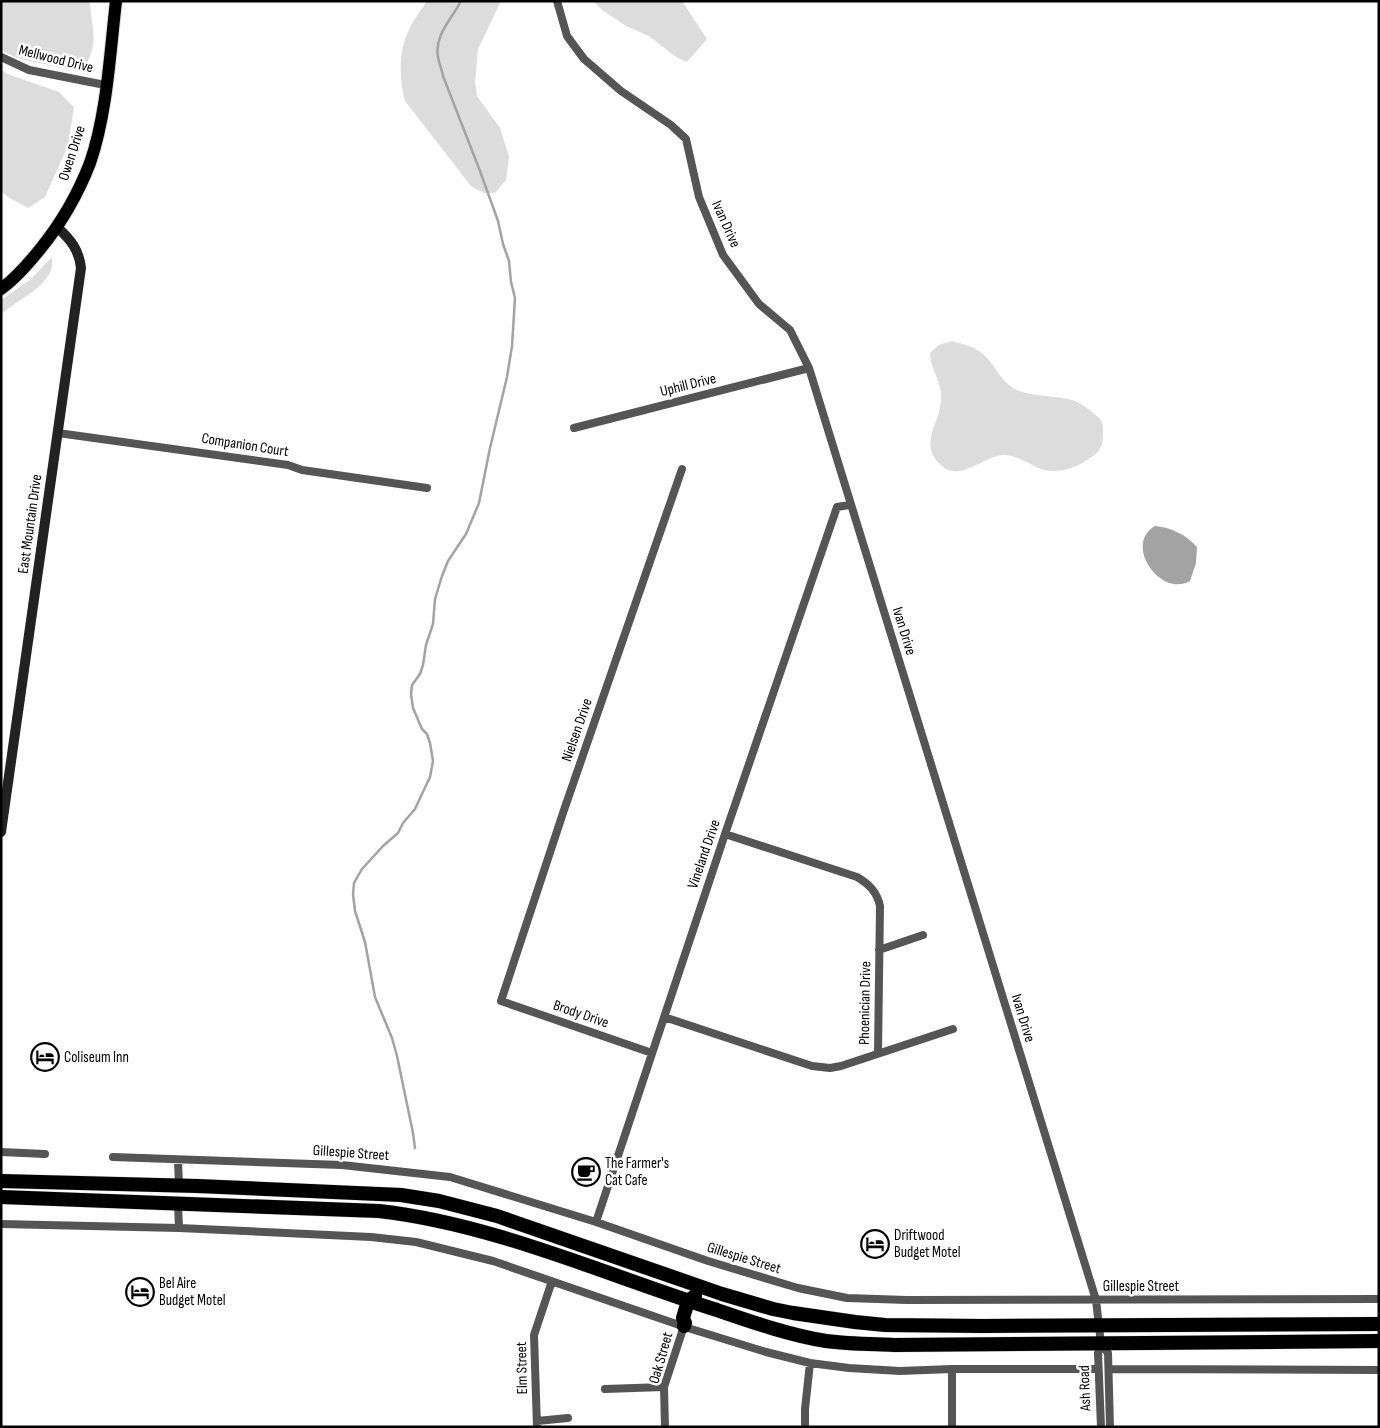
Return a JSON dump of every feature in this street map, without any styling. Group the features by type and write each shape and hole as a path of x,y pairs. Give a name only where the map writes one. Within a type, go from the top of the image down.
{"highway":[{"path":"1,1181 402,1194 439,1201 497,1216 722,1294 820,1318 897,1325 1379,1324"},
{"path":"41,1198 89,1194 173,1194 177,1193 179,1186"},
{"path":"1,1196 379,1211 433,1219 494,1235 702,1306 798,1334 825,1340 860,1344 1379,1341"},
{"path":"702,1306 695,1311 691,1320 684,1325 682,1318 688,1301 694,1296 705,1296 770,1317 827,1328 860,1332 885,1331 897,1325"}],"main road":[{"name":"Owen Drive","path":"1,289 33,259 58,228 71,206 90,163 98,132 116,1"}],"street":[{"name":"Ivan Drive","path":"557,1 567,36 584,59 621,91 671,124 686,139 699,197 723,255 759,304 790,330 809,368 1096,1300 1101,1344"},
{"name":"Mellwood Drive","path":"1,57 29,70 105,85"},
{"name":"East Mountain Drive","path":"1,832 81,268 77,250 69,238 58,228"},
{"name":"Uphill Drive","path":"574,428 809,368"},
{"name":"Companion Court","path":"58,433 288,465 302,470 426,488"},
{"name":"Nielsen Drive","path":"501,1001 564,810 682,469"},
{"name":"Vineland Drive","path":"596,1222 725,834 837,507 850,504"},
{"name":"Phoenician Drive","path":"664,1017 822,1068 841,1066 878,1054 880,906 879,900 871,886 857,876 725,834"},
{"path":"879,950 923,935"},
{"name":"Brody Drive","path":"501,1001 652,1053"},
{"path":"878,1054 953,1029"},
{"path":"1,1152 45,1154"},
{"name":"Gillespie Street","path":"113,1157 342,1165 450,1177 596,1222 764,1279 847,1298 907,1300 1379,1299"},
{"path":"178,1160 179,1186"},
{"path":"178,1204 179,1228"},
{"path":"1,1224 179,1228 371,1237 416,1242 493,1261 766,1352 810,1363 849,1368 900,1371 1098,1369"},
{"name":"Elm Street","path":"537,1424 534,1335 552,1281"},
{"name":"Oak Street","path":"665,1427 664,1387 684,1325"},
{"name":"Ash Road","path":"1101,1344 1098,1353 1101,1427"},
{"name":"Ash Road","path":"1101,1344 1108,1353 1110,1427"},
{"path":"805,1427 810,1363"},
{"path":"952,1369 952,1427"},
{"path":"1109,1369 1379,1370"},
{"path":"605,1389 664,1387"},
{"path":"537,1424 568,1418"}],"shaded area":[{"path":"1,1 90,1 94,34 90,58 85,67 71,70 17,58 1,50"},
{"path":"427,1 501,1 478,49 475,83 477,96 500,128 509,157 506,180 495,193 484,193 471,186 405,101 401,74 403,45 412,24"},
{"path":"593,1 682,1 707,39 687,62 676,57 649,36 626,26 602,10"},
{"path":"1,70 59,92 74,107 68,145 45,197 28,208 1,191"},
{"path":"52,257 52,267 42,283 1,315 1,300 30,280"},
{"path":"952,341 980,352 987,358 1006,383 1017,390 1029,394 1072,400 1088,409 1102,423 1102,441 1096,454 1077,466 1061,471 1044,470 1016,457 1005,455 989,459 965,470 949,470 942,466 931,450 930,442 940,409 941,394 930,353 939,345"},
{"path":"1155,526 1178,532 1197,547 1196,563 1190,581 1179,584 1167,582 1157,576 1149,567 1144,556 1143,545 1146,534"}],"waterway":[{"path":"415,1148 397,1056 392,1038 375,997 365,942 355,911 353,894 354,883 362,869 398,833 403,823 415,809 430,777 433,761 430,743 413,708 412,685 420,674 423,665 426,645 433,624 435,599 442,576 448,561 466,534 479,503 512,346 515,298 509,261 498,221 443,76 438,57 437,49 441,34 461,1"}],"place":[{"name":"Coliseum Inn","path":"45,1057"},
{"name":"The Farmer's Cat Cafe","path":"586,1172"},
{"name":"Driftwood Budget Motel","path":"875,1244"},
{"name":"Bel Aire Budget Motel","path":"140,1292"}]}
